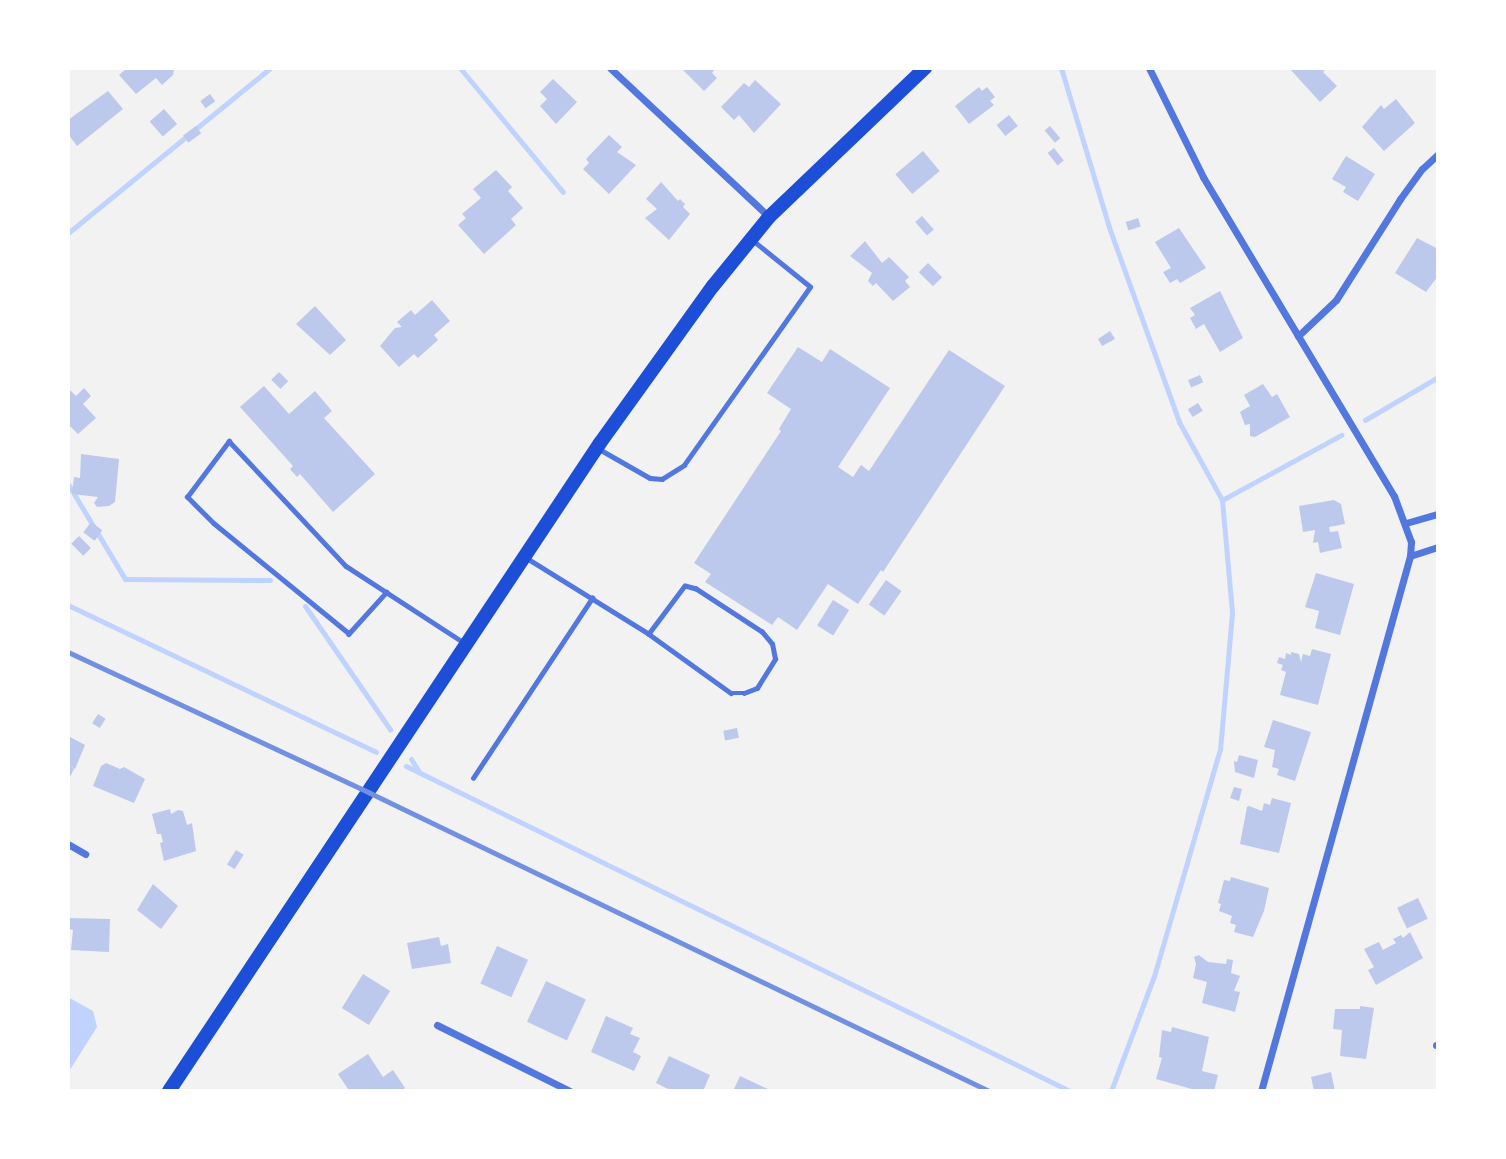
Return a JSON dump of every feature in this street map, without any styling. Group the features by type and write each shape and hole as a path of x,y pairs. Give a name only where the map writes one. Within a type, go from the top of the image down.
{"highway":[{"path":"169,1091 597,447 769,217 925,68"}],"street":[{"path":"610,68 769,217"},
{"path":"1149,68 1203,177 1394,496 1411,542 1410,556 1261,1091"},
{"path":"1298,336 1336,300 1400,199 1422,169 1438,154"},
{"path":"1406,523 1438,514"},
{"path":"1410,556 1438,547"},
{"path":"68,844 85,854"},
{"path":"437,1026 570,1091"}],"lane":[{"path":"597,447 650,478 663,479 684,465 810,287 751,239"},
{"path":"387,592 349,634 214,524 187,497 229,441 346,566 387,592 466,644"},
{"path":"524,557 649,634 730,693 744,693 757,688 775,659 772,644 762,632 696,589 685,586 649,634"},
{"path":"473,778 592,598"}],"water":[{"path":"68,997 93,1011 97,1027 68,1073"}],"building":[{"path":"127,68 174,69 173,75 162,85 156,78 136,94 119,75"},
{"path":"681,68 716,68 712,73 717,78 704,91"},
{"path":"1289,68 1327,68 1323,72 1337,86 1320,102"},
{"path":"553,79 577,102 556,124 540,106 547,99 540,92"},
{"path":"755,80 781,104 754,133 739,115 734,120 721,107 744,83 749,87"},
{"path":"979,87 982,91 987,87 995,97 990,101 994,105 969,124 955,106"},
{"path":"108,91 123,109 77,146 68,134 68,120"},
{"path":"210,94 215,101 206,108 200,101"},
{"path":"1396,99 1415,123 1384,151 1362,127 1381,105 1384,109"},
{"path":"164,109 177,124 163,137 150,121"},
{"path":"1009,115 1018,126 1005,136 997,125"},
{"path":"196,126 201,133 188,143 183,135"},
{"path":"1050,126 1060,138 1055,143 1045,130"},
{"path":"609,135 622,147 617,152 636,165 609,194 583,169 589,163 586,159"},
{"path":"1054,148 1064,161 1058,166 1048,153"},
{"path":"923,151 940,171 912,194 895,174"},
{"path":"1346,156 1375,174 1358,201 1343,192 1346,187 1332,179"},
{"path":"496,170 512,187 508,191 523,208 511,219 516,225 484,254 458,225 466,218 462,214 481,198 473,189"},
{"path":"661,182 678,201 680,199 685,204 683,207 690,214 669,240 645,218 657,209 646,199"},
{"path":"922,216 934,230 927,235 915,222"},
{"path":"1138,218 1141,227 1128,231 1126,222"},
{"path":"1179,228 1206,268 1180,283 1177,279 1170,283 1163,272 1171,268 1155,242"},
{"path":"1417,238 1438,249 1438,276 1426,292 1395,273"},
{"path":"865,241 882,263 889,257 909,277 905,281 910,287 893,301 876,283 873,286 868,281 872,273 850,256"},
{"path":"928,263 942,277 933,286 919,272"},
{"path":"1220,291 1243,338 1220,352 1204,324 1196,329 1190,318 1195,315 1190,308"},
{"path":"432,300 450,321 434,335 438,340 418,358 414,354 399,367 380,346 395,328 402,327 397,322 411,310 415,315"},
{"path":"315,306 346,340 330,355 296,324"},
{"path":"1110,331 1115,339 1102,346 1098,339"},
{"path":"798,347 822,362 830,349 890,388 838,467 853,477 861,465 869,471 949,350 1005,386 883,572 881,570 858,604 828,584 797,630 778,617 772,625 705,582 711,574 694,563 781,431 779,429 791,409 767,393"},
{"path":"279,372 288,381 280,389 271,380"},
{"path":"1200,375 1203,382 1191,387 1188,380"},
{"path":"1263,384 1272,397 1277,394 1290,417 1255,437 1250,436 1250,424 1245,425 1240,412 1250,406 1244,395"},
{"path":"264,386 289,414 315,391 332,411 324,418 375,474 333,512 300,474 297,477 290,469 293,466 240,407"},
{"path":"68,388 76,396 84,388 91,396 83,404 96,418 78,434 68,424"},
{"path":"1198,403 1203,411 1193,417 1188,409"},
{"path":"81,454 119,459 115,502 109,506 97,507 94,503 98,497 72,494 74,477 80,478"},
{"path":"1334,500 1341,504 1345,524 1329,527 1330,532 1338,531 1342,548 1320,553 1318,542 1313,543 1315,530 1303,532 1299,506"},
{"path":"91,522 102,530 95,541 83,533"},
{"path":"79,536 91,548 83,556 71,544"},
{"path":"1316,573 1354,584 1340,635 1315,628 1319,611 1305,607"},
{"path":"886,580 902,591 884,615 869,605"},
{"path":"833,600 849,610 833,636 817,625"},
{"path":"1312,649 1331,654 1318,705 1280,695 1286,672 1281,670 1283,665 1277,663 1279,657 1285,659 1286,653 1291,655 1291,652 1299,654 1301,662 1303,654 1310,656"},
{"path":"98,714 106,719 100,728 92,723"},
{"path":"1273,720 1311,732 1295,781 1277,775 1279,769 1272,767 1275,750 1264,747"},
{"path":"737,728 739,738 725,740 723,731"},
{"path":"68,736 85,745 75,769 70,766 74,769 68,781"},
{"path":"1239,755 1258,760 1254,778 1235,772 1234,761 1237,762"},
{"path":"106,763 120,769 124,767 145,779 134,803 93,786 101,766"},
{"path":"1234,787 1242,789 1239,801 1230,798"},
{"path":"1272,798 1291,803 1279,853 1240,844 1247,807 1262,811 1264,803 1270,805"},
{"path":"170,809 171,814 178,810 183,811 187,825 192,823 196,851 164,861 161,834 157,834 152,814"},
{"path":"236,850 244,855 235,869 227,864"},
{"path":"1231,877 1269,888 1264,911 1253,937 1234,932 1236,925 1230,923 1232,916 1219,911 1221,904 1218,903 1224,880 1230,881"},
{"path":"153,884 178,906 161,929 137,910"},
{"path":"1418,898 1428,919 1407,929 1397,908"},
{"path":"69,918 110,919 109,952 71,950 73,930 68,929"},
{"path":"1410,932 1423,958 1376,985 1368,970 1374,967 1364,949 1379,942 1383,950 1396,943 1393,939 1401,935 1403,938"},
{"path":"439,937 441,946 448,944 451,963 412,969 407,943"},
{"path":"497,946 528,960 511,997 480,983"},
{"path":"1199,955 1208,962 1226,964 1227,959 1233,960 1231,973 1240,976 1234,991 1240,992 1235,1012 1202,1003 1207,982 1193,978 1196,964 1194,957"},
{"path":"363,974 390,991 369,1025 342,1008"},
{"path":"546,981 586,1000 567,1040 527,1022"},
{"path":"1360,1006 1374,1008 1366,1059 1340,1056 1342,1030 1333,1029 1335,1009 1360,1009"},
{"path":"606,1016 633,1028 630,1034 640,1038 633,1052 641,1056 634,1071 591,1052"},
{"path":"1172,1027 1209,1037 1202,1071 1218,1075 1214,1091 1199,1091 1156,1079 1162,1058 1159,1057 1162,1030 1171,1032"},
{"path":"368,1054 383,1077 393,1070 405,1088 401,1091 348,1089 338,1074"},
{"path":"669,1056 710,1075 703,1091 672,1091 656,1083"},
{"path":"1331,1072 1335,1091 1314,1091 1311,1077"},
{"path":"740,1076 772,1091 733,1091"}],"waterway":[{"path":"68,233 270,68"},
{"path":"460,68 563,192"},
{"path":"1061,68 1110,230 1179,422 1222,500 1232,613 1220,749 1154,976 1111,1091"},
{"path":"1365,420 1438,377"},
{"path":"1222,500 1341,435"},
{"path":"68,484 125,579 270,580"},
{"path":"68,605 376,752"},
{"path":"305,606 390,729"},
{"path":"411,759 418,770"},
{"path":"406,766 1070,1091"}],"railway":[{"path":"68,652 370,793 989,1091"}]}
